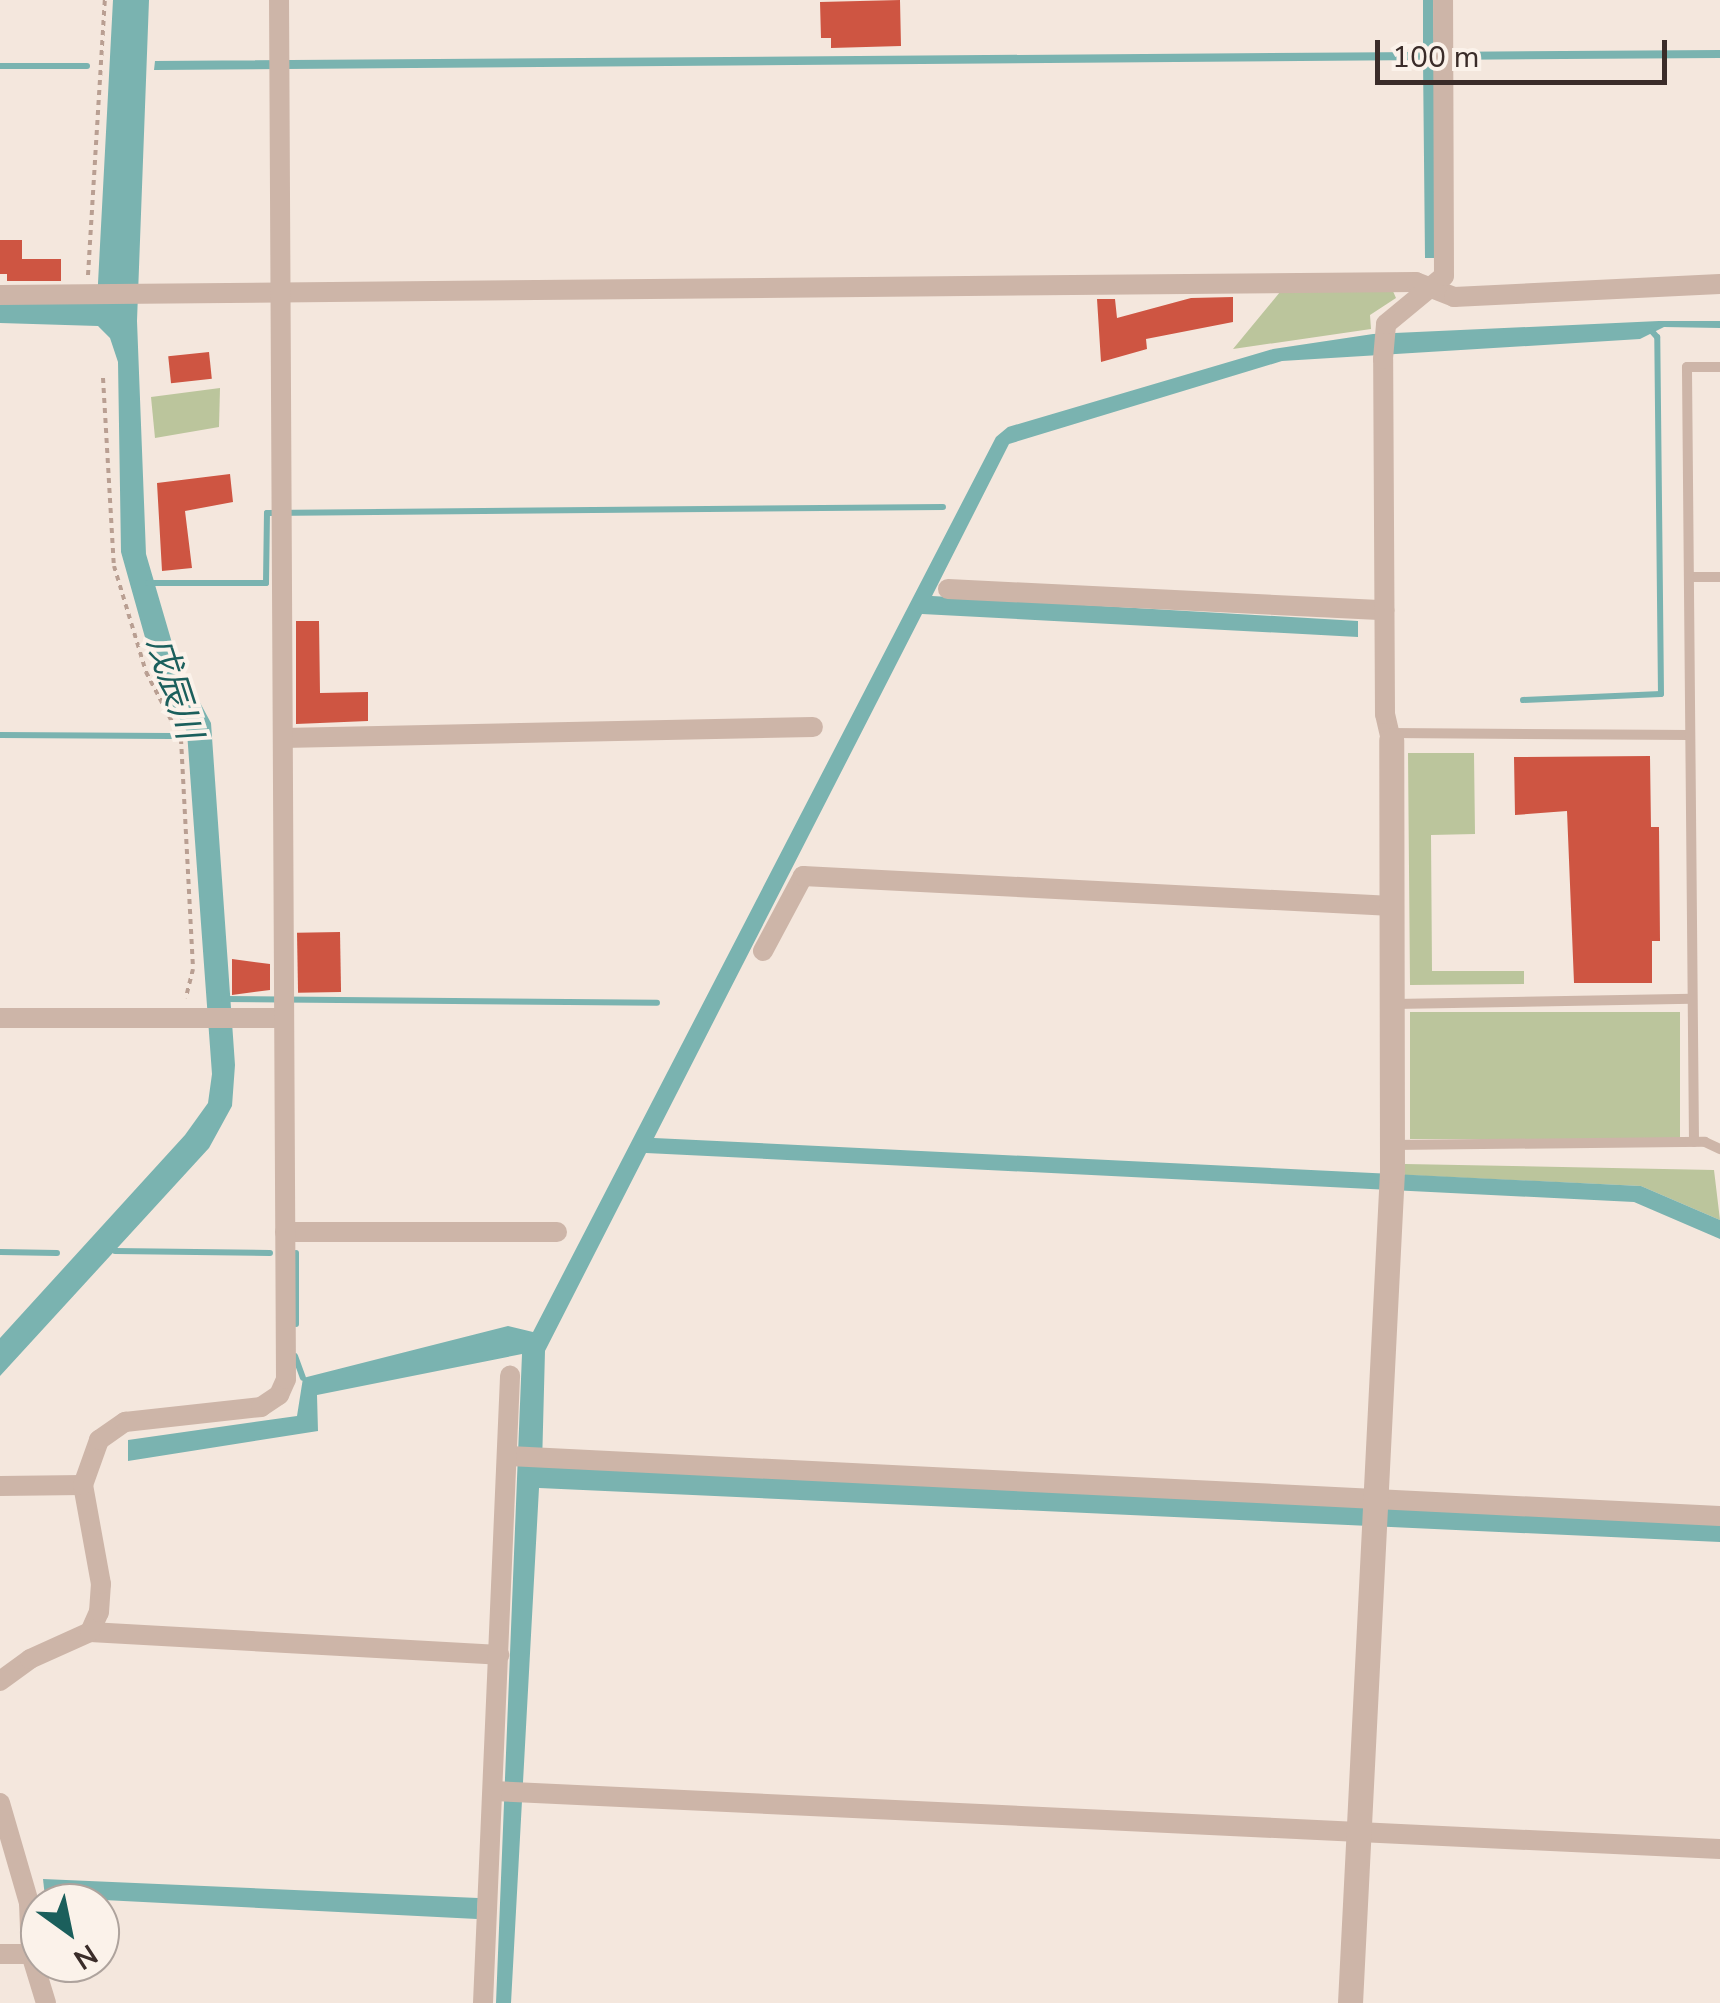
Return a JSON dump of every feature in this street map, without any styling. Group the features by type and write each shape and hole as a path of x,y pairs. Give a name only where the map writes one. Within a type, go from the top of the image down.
{"street":[{"path":"90,1632 101,1584 83,1486 99,1440 125,1422 260,1407 279,1395 286,1380 279,0"},
{"path":"1350,2003 1391,1170 1392,906 1382,359 1386,324 1444,276 1442,0"},
{"path":"0,295 1416,282 1428,290 1454,297 1720,284"},
{"path":"948,588 1384,610"},
{"path":"283,738 813,727"},
{"path":"763,950 803,876 1392,906"},
{"path":"0,1018 241,1018 284,1007"},
{"path":"285,1232 557,1232"},
{"path":"484,2003 510,1376"},
{"path":"509,1456 1720,1516"},
{"path":"0,1486 83,1486"},
{"path":"0,1681 30,1659 90,1632 499,1655"},
{"path":"492,1791 1720,1849"},
{"path":"0,1803 22,1883"}],"lane":[{"path":"1694,1142 1687,367 1720,366"},
{"path":"1689,578 1720,577"},
{"path":"1390,736 1690,734"},
{"path":"1392,1004 1692,998"},
{"path":"1391,1170 1694,1142 1720,1149"}],"path":[{"path":"87,295 106,0"},
{"path":"103,378 114,566 146,672 181,739 193,968 190,1018"}],"green space":[{"path":"1392,289 1396,298 1370,315 1371,329 1233,349 1280,292"},
{"path":"220,388 219,427 155,438 151,397"},
{"path":"1408,753 1474,753 1475,834 1431,835 1432,971 1524,971 1524,984 1410,985"},
{"path":"1410,1012 1680,1012 1680,1139 1410,1139"},
{"path":"1405,1164 1714,1170 1720,1220 1641,1186 1405,1175"}],"water":[{"name":"戊辰川","path":"113,0 149,0 137,321 146,554 177,660 211,723 235,1065 232,1106 209,1148 0,1376 0,1338 185,1135 208,1103 212,1074 187,732 155,673 121,552 118,362 110,338 98,326 0,323 0,302 97,302"},
{"path":"1423,0 1433,0 1434,52 1720,50 1720,58 1434,60 1435,258 1425,258 1423,60 154,70 155,61 1423,52"},
{"path":"1720,321 1720,328 1664,327 1640,339 1282,361 1009,444 932,596 1358,621 1358,637 922,614 654,1138 1641,1186 1720,1220 1720,1239 1634,1202 646,1153 545,1351 542,1465 1720,1524 1720,1542 539,1488 511,2003 496,2003 522,1354 317,1395 318,1431 128,1461 128,1440 297,1416 303,1378 508,1326 533,1332 996,437 1008,427 1273,349 1373,334"},
{"path":"43,1879 478,1898 477,1919 120,1901 120,1883 43,1883"}],"building":[{"path":"900,0 901,46 831,48 831,38 821,38 820,2"},
{"path":"0,240 22,240 22,259 61,259 61,281 7,281 7,274 0,274"},
{"path":"1233,297 1233,322 1146,339 1147,349 1101,362 1097,299 1115,299 1117,318 1191,298"},
{"path":"209,352 212,379 171,383 168,356"},
{"path":"230,474 233,502 185,511 192,568 162,571 157,483"},
{"path":"296,621 319,621 320,693 368,692 368,721 296,724"},
{"path":"1650,756 1651,827 1659,827 1660,941 1652,941 1652,983 1574,983 1567,811 1515,815 1514,757"},
{"path":"340,932 341,992 298,993 297,933"},
{"path":"232,959 270,964 270,990 232,995"}],"waterway":[{"path":"0,66 87,66"},
{"path":"1523,700 1661,694 1657,337 1649,328"},
{"path":"148,583 266,583 267,513 943,507"},
{"name":"戊辰川","path":"0,735 171,736"},
{"path":"224,999 657,1003"},
{"path":"115,1251 270,1253"},
{"path":"0,1252 57,1253"},
{"path":"296,1253 296,1324"},
{"path":"295,1356 303,1378"}]}
